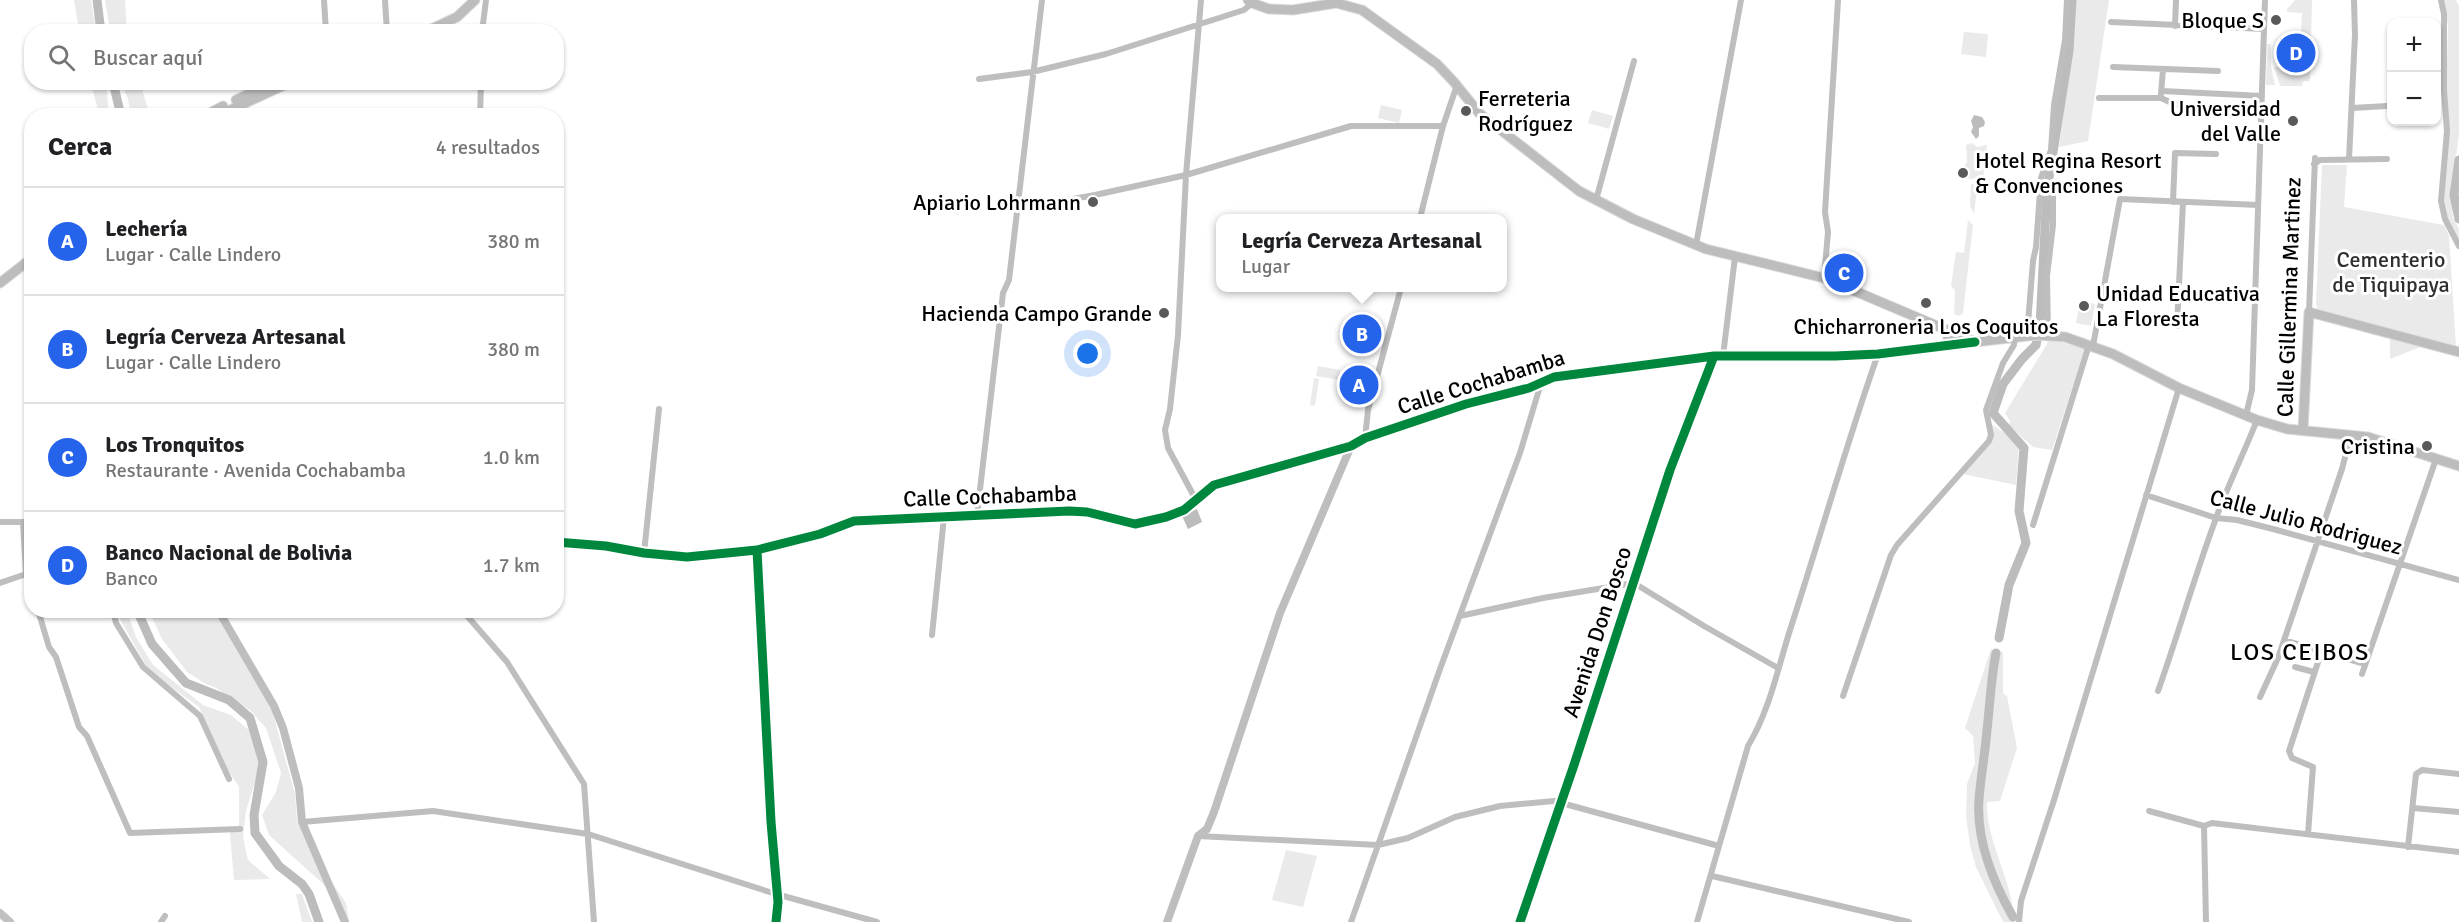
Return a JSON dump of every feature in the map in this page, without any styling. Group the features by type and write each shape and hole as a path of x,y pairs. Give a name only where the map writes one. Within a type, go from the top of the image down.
{"main road":[{"path":"441,24 457,16 475,0"},
{"path":"453,24 460,20 480,0"},
{"path":"1250,2 1269,9 1293,10 1336,2 1362,10 1437,64 1474,108 1511,140 1579,191 1633,219 1696,245 1735,257 1824,278 1975,342"},
{"path":"221,108 258,90"},
{"path":"234,108 274,90"},
{"path":"0,283 24,264"},
{"path":"0,289 24,270"},
{"path":"2309,312 2459,352"},
{"name":"Calle Gillermina Martinez","path":"2303,430 2309,312"},
{"path":"1948,330 1948,344"},
{"name":"Calle Cochabamba","path":"1975,342 2038,335 2065,337 2091,346 2179,388 2257,420 2287,429 2368,437 2459,466"},
{"path":"0,913 10,922"}],"street":[{"path":"324,0 326,24"},
{"path":"385,0 386,24"},
{"path":"483,24 486,0"},
{"path":"977,515 1003,292 1009,280 1042,0"},
{"path":"1196,501 1168,448 1165,430 1170,409 1178,335 1186,175 1201,0"},
{"path":"1696,245 1741,0"},
{"path":"1824,278 1828,232 1825,212 1838,0"},
{"path":"2038,335 2033,261 2041,178 2051,150 2054,105 2065,40 2067,0"},
{"path":"2175,26 2176,0"},
{"path":"2246,415 2252,390 2265,0"},
{"path":"2354,0 2349,159 2387,159"},
{"path":"2440,0 2444,14 2444,90 2447,131 2441,201 2445,219 2459,246"},
{"path":"979,79 1032,72 1106,54 1244,10 1250,2"},
{"path":"2110,22 2264,29"},
{"path":"1596,200 1634,61"},
{"path":"2113,68 2218,71"},
{"path":"2161,94 2163,69"},
{"path":"1421,214 1443,126 1457,85"},
{"path":"480,108 481,90"},
{"path":"2099,98 2161,94 2262,96"},
{"path":"2161,94 2176,105 2261,109"},
{"path":"2352,108 2387,106"},
{"path":"1018,205 1076,199 1186,175 1351,126 1443,126"},
{"path":"2173,202 2175,153 2216,154"},
{"name":"Calle Gillermina Martinez","path":"2309,312 2313,160 2349,159"},
{"path":"2038,335 2047,276 2053,190"},
{"path":"2033,525 2091,346 2120,199 2258,205"},
{"path":"2177,326 2182,202"},
{"path":"1724,356 1735,257"},
{"path":"1365,438 1368,410 1400,292"},
{"path":"1843,696 1891,555 1897,545 1989,441 1991,435 1986,410 2003,363 2014,345 2014,338"},
{"name":"Calle Cochabamba","path":"564,543 687,557 757,550 820,534 854,520 1069,511 1087,512 1135,524 1176,514 1214,485 1351,446 1365,438 1554,377 1714,356 1797,358 1878,354 1975,342"},
{"path":"1697,922 1748,746 1755,734 1778,668 1813,562 1854,421 1878,354"},
{"name":"Avenida Don Bosco","path":"1520,922 1562,802 1670,470 1714,356"},
{"path":"1351,922 1520,453 1541,383"},
{"path":"2019,922 2021,900 2054,800 2179,388"},
{"path":"644,553 659,409"},
{"path":"2158,691 2216,518 2257,420"},
{"path":"2260,697 2284,640 2342,469 2351,434"},
{"path":"1167,922 1198,836 1207,829 1211,820 1280,613 1351,446"},
{"path":"2362,674 2436,459"},
{"name":"Calle Julio Rodriguez","path":"2146,495 2216,518 2237,520 2400,566 2459,580"},
{"path":"932,635 944,517"},
{"path":"0,522 23,522 24,530"},
{"path":"757,550 778,902 776,922"},
{"path":"0,583 24,575"},
{"path":"1460,616 1543,598 1634,583 1778,668"},
{"path":"40,618 79,726 87,736 130,833 240,829"},
{"path":"115,618 143,667 200,716 229,779"},
{"path":"223,618 274,706 283,728 299,788 302,822 345,922"},
{"path":"469,618 507,662 584,784 594,922"},
{"path":"2284,640 2364,664"},
{"path":"2308,834 2313,767 2292,758 2289,751 2322,650"},
{"path":"2295,667 2314,672"},
{"path":"2408,847 2418,771 2459,774"},
{"path":"1198,836 1378,845 1408,838 1455,817 1500,806 1562,802 1719,846"},
{"path":"2413,808 2459,812"},
{"path":"302,822 433,811 588,834 776,894 877,922"},
{"path":"2149,811 2204,825 2212,823 2459,852"},
{"path":"2204,825 2206,922"},
{"path":"1712,876 1910,922"}],"green space":[{"path":"74,0 91,0 95,24 78,24"},
{"path":"105,0 125,0 127,24 109,24"},
{"path":"2075,0 2109,0 2088,141 2059,147 2072,48"},
{"path":"2295,0 2312,0 2310,81 2303,81 2302,86 2280,86 2274,67 2289,68 2289,73 2304,73 2305,46 2286,46 2287,32 2301,32 2302,13 2287,12"},
{"path":"2443,0 2456,0 2459,6 2459,135 2451,192 2453,218 2459,229 2459,241 2446,217 2443,201 2448,25"},
{"path":"1964,32 1988,34 1986,57 1961,54"},
{"path":"2267,44 2271,44 2271,67 2275,85 2266,85"},
{"path":"93,90 107,90 108,108 97,108"},
{"path":"125,90 142,90 148,108 130,108"},
{"path":"1381,105 1402,110 1399,123 1378,118"},
{"path":"1592,110 1613,116 1609,129 1588,123"},
{"path":"1972,143 1977,147 1987,145 1983,180 1963,178 1963,169 1967,161 1966,145"},
{"name":"Cementerio de Tiquipaya","path":"2322,165 2347,165 2344,207 2444,225 2449,236 2456,346 2318,309 2316,304"},
{"path":"1971,185 1977,187 1974,214 1970,206"},
{"path":"1968,220 1973,225 1963,313 1959,316 1954,314 1955,290 1951,286 1956,252 1964,253"},
{"path":"2080,301 2095,304 2091,326 2076,323"},
{"path":"2390,337 2423,346 2390,359"},
{"path":"2050,339 2085,349 2052,450 2033,447 2009,425 2010,421 2005,413"},
{"path":"1318,366 1340,370 1339,380 1316,376"},
{"path":"1314,378 1319,379 1315,406 1310,405"},
{"path":"1991,424 2005,433 2019,447 2016,485 1963,474 1991,442"},
{"path":"120,618 129,618 136,637 153,665 203,705 231,715 249,730 260,766 246,811 243,837 248,860 270,879 234,880 230,833 239,825 239,787 222,761 199,707 160,679 145,664"},
{"path":"152,618 218,618 272,710 295,794 297,820 311,852 346,903 349,922 331,891 269,835 262,815 276,792 281,773 266,728 251,711 187,672 162,639"},
{"path":"1991,649 2003,652 2003,693 2007,696 2017,748 2000,801 1987,802 1991,832 2013,906 2014,922 2004,922 1976,867 1966,816 1967,784 1975,763 1973,736 1965,728"},
{"path":"1286,850 1317,856 1303,907 1272,900"},
{"path":"296,894 302,894 312,922 302,922"}],"shaded area":[{"path":"1974,115 1982,117 1985,122 1984,126 1979,128 1979,136 1976,139 1971,132 1973,127 1971,121"},
{"path":"1197,509 1202,522 1188,529 1182,516"}],"waterway":[{"path":"97,0 100,24"},
{"path":"1999,638 2009,585 2026,543 2019,511 2024,448 1993,413 2003,384 2036,345 2040,325 2047,190 2069,51 2072,0"},
{"path":"115,90 119,108"},
{"path":"2459,160 2454,195 2459,219"},
{"path":"141,618 152,644 186,683 229,700 250,718 263,762 254,815 255,833 279,866 302,884 309,894 319,922"},
{"path":"1996,653 1979,799 1980,830 1987,860 2013,917"}],"cycle path":[{"path":"564,543 687,557 757,550 820,534 854,521 1069,511 1087,512 1135,524 1184,510 1214,485 1351,446 1365,438 1466,404 1529,388 1554,377 1714,356 1878,354 1975,342"},
{"path":"1520,922 1574,765 1670,470 1714,356"},
{"path":"757,550 771,822 778,902 776,922"}],"place":[{"name":"Bloque S","path":"2276,20"},
{"name":"Banco Nacional de Bolivia","path":"2296,53"},
{"name":"Ferreteria Rodríguez","path":"1466,111"},
{"name":"Universidad del Valle","path":"2293,121"},
{"name":"Hotel Regina Resort & Convenciones","path":"1963,173"},
{"name":"Apiario Lohrmann","path":"1093,202"},
{"name":"Los Tronquitos","path":"1844,273"},
{"name":"Chicharroneria Los Coquitos","path":"1926,303"},
{"name":"Unidad Educativa La Floresta","path":"2084,306"},
{"name":"Hacienda Campo Grande","path":"1164,313"},
{"name":"Legría Cerveza Artesanal","path":"1362,334"},
{"name":"Lechería","path":"1359,385"},
{"name":"Cristina","path":"2427,446"}],"district":[{"name":"LOS CEIBOS","path":"2300,652"}]}
